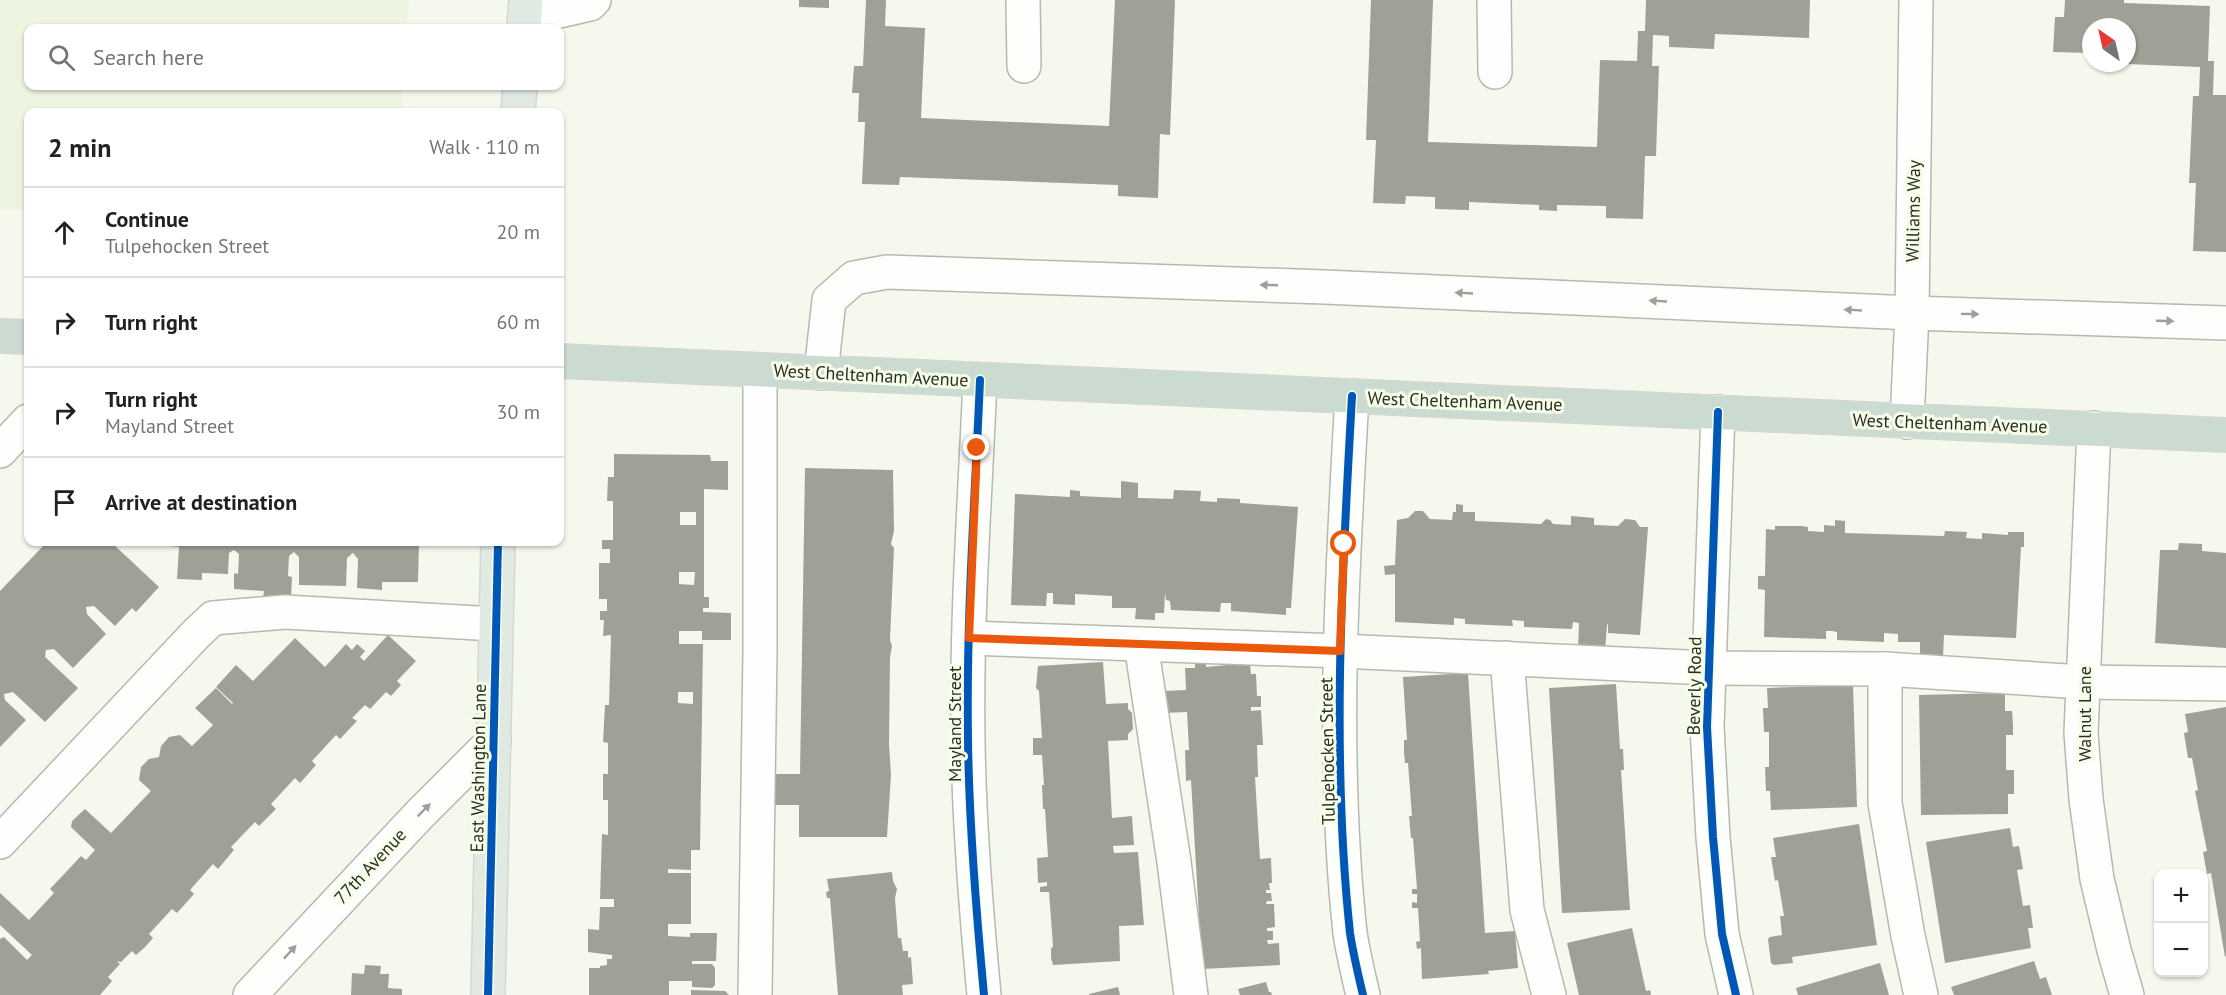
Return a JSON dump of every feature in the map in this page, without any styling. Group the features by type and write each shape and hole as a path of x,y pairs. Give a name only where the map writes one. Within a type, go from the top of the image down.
{"highway":[{"path":"0,336 24,337"},
{"name":"West Cheltenham Avenue","path":"564,361 2226,435"}],"main road":[{"path":"518,108 520,90"},
{"name":"East Washington Lane","path":"488,995 498,546"}],"street":[{"path":"525,16 590,4 594,0"},
{"path":"1023,0 1024,66"},
{"path":"1494,0 1495,72"},
{"name":"Williams Way","path":"1907,422 1912,313 1916,0"},
{"path":"821,373 829,300 854,278 887,272 1325,287 1912,313 2226,323"},
{"path":"755,995 760,652 760,370"},
{"name":"Mayland Street","path":"980,380 969,638 968,738 972,868 984,995"},
{"name":"Tulpehocken Street","path":"1352,396 1340,651 1340,778 1350,934 1363,995"},
{"name":"Beverly Road","path":"1719,412 1707,727 1713,837 1722,933 1736,995"},
{"path":"0,451 24,425"},
{"name":"Walnut Lane","path":"2094,428 2081,733 2086,799 2097,879 2127,995"},
{"path":"0,842 213,618 285,612 495,624"},
{"path":"969,638 1340,651 1709,668 1885,669 2082,682 2226,684"},
{"path":"1141,644 1174,862 1191,995"},
{"path":"1507,658 1527,910 1549,995"},
{"path":"1885,669 1886,803 1908,936 1921,995"},
{"name":"77th Avenue","path":"250,995 420,814 494,740"}],"shaded area":[{"path":"0,0 409,0 407,24 24,24 24,90 403,90 402,108 24,108 24,210 0,209"}],"building":[{"path":"799,0 829,0 829,8 799,7"},
{"path":"866,0 886,0 885,26 925,28 921,118 1109,126 1115,0 1175,0 1170,135 1160,134 1158,198 1118,196 1118,185 900,177 899,185 862,184 865,122 858,122 859,93 852,93 854,66 863,66"},
{"path":"1371,0 1433,0 1428,142 1597,147 1600,60 1637,61 1638,31 1645,31 1646,0 1810,0 1809,38 1715,34 1714,49 1669,47 1669,36 1653,35 1652,66 1659,66 1656,156 1645,156 1643,219 1606,218 1606,206 1557,205 1557,211 1539,210 1539,205 1469,202 1469,210 1435,209 1435,197 1406,196 1405,204 1373,203 1376,140 1366,140"},
{"path":"2065,0 2124,0 2124,3 2210,6 2208,61 2214,61 2213,95 2226,95 2226,252 2193,251 2196,183 2189,183 2193,96 2199,96 2200,67 2136,64 2136,18 2082,18 2082,53 2053,52 2055,17 2064,17"},
{"path":"614,454 710,455 711,461 728,461 728,490 704,489 704,597 709,597 709,608 703,608 703,612 731,613 731,640 702,640 702,631 679,631 679,644 703,644 700,850 691,850 691,870 668,869 668,873 691,873 691,924 668,924 668,936 690,937 690,933 717,933 716,961 692,961 692,964 712,964 715,968 715,985 712,988 692,987 692,981 669,981 669,995 589,995 589,968 600,968 600,966 607,965 607,959 612,959 612,955 588,952 588,929 599,930 600,907 614,907 614,899 600,899 602,834 608,835 608,800 603,800 603,774 608,774 608,743 603,742 605,705 609,705 611,635 603,636 604,620 600,620 600,611 607,611 607,599 599,599 599,563 610,563 610,549 602,549 602,540 613,540 613,501 607,501 608,477 614,477","holes":["680,512 696,512 696,525 680,525","679,572 695,572 694,585 679,584","678,692 693,692 693,704 678,703"]},
{"path":"805,468 893,470 894,531 891,544 894,548 889,744 891,775 887,837 799,837 799,805 772,805 772,774 800,774"},
{"path":"1121,481 1138,483 1138,498 1173,499 1174,490 1201,491 1200,501 1217,502 1217,498 1240,499 1240,503 1298,507 1291,608 1286,608 1286,615 1231,611 1231,603 1221,603 1220,612 1171,610 1170,601 1166,600 1165,593 1164,613 1155,613 1155,620 1135,619 1136,608 1112,608 1112,596 1075,594 1075,605 1053,604 1053,593 1047,593 1046,606 1011,605 1015,494 1070,497 1070,490 1080,491 1080,496 1121,498"},
{"path":"1456,504 1463,505 1463,512 1475,512 1475,521 1541,524 1546,519 1553,524 1571,525 1571,516 1594,518 1594,525 1618,526 1625,519 1635,520 1640,527 1648,527 1640,635 1608,633 1608,624 1605,651 1578,650 1579,623 1573,622 1572,629 1524,627 1524,621 1512,620 1513,626 1465,624 1465,619 1454,618 1454,625 1395,622 1395,574 1385,575 1384,566 1395,565 1397,520 1408,518 1415,511 1423,511 1430,519 1452,520 1453,512 1456,512"},
{"path":"1835,520 1845,521 1845,533 1944,536 1945,531 1967,532 1966,538 1982,539 1982,533 2008,535 2008,532 2024,532 2024,547 2021,547 2016,638 1944,635 1943,657 1920,656 1920,642 1898,642 1898,634 1884,633 1884,642 1837,640 1837,632 1832,631 1826,631 1826,639 1764,637 1765,590 1758,589 1758,576 1765,576 1766,529 1775,530 1775,526 1802,526 1808,527 1808,531 1824,532 1824,525 1835,526"},
{"path":"2179,543 2202,544 2202,551 2226,553 2226,648 2155,643 2160,550 2178,550"},
{"path":"43,546 115,546 159,587 136,612 132,608 115,626 94,606 86,607 87,614 106,634 73,668 54,649 46,650 45,657 78,688 45,722 13,692 4,694 5,700 26,720 0,747 0,591"},
{"path":"171,546 419,546 418,582 382,582 382,590 357,588 358,559 353,553 347,558 346,586 299,585 299,557 294,552 289,556 288,576 292,577 291,599 263,598 264,591 234,589 234,573 238,574 239,554 234,550 229,553 228,574 202,573 202,580 177,579 179,547"},
{"path":"388,635 416,661 397,681 401,685 391,696 386,692 370,709 365,705 352,718 357,721 340,739 336,735 312,761 316,765 300,783 295,778 271,804 276,809 259,826 255,822 231,847 234,850 218,869 213,864 190,890 194,894 177,913 172,909 149,934 153,938 144,948 136,955 132,951 121,962 117,961 120,964 108,977 112,981 100,995 0,995 0,939 4,937 27,960 32,955 0,925 0,893 29,920 54,893 50,889 81,856 86,860 95,850 71,827 72,821 85,809 111,833 151,791 139,780 141,767 149,759 159,757 161,746 169,737 180,735 192,746 213,725 195,708 216,688 233,703 216,687 236,665 253,681 295,638 325,667 346,644 352,650 357,644 365,651 360,657 364,661"},
{"path":"1103,662 1106,704 1128,703 1128,709 1132,713 1133,729 1128,734 1128,740 1108,741 1112,818 1132,816 1134,845 1113,846 1114,853 1138,852 1144,925 1119,926 1120,961 1053,965 1049,892 1040,892 1040,887 1047,886 1047,882 1038,883 1037,858 1048,857 1045,809 1043,809 1042,755 1033,755 1033,738 1042,738 1039,691 1036,688 1038,666"},
{"path":"1206,663 1206,667 1250,663 1251,674 1256,674 1257,696 1261,696 1261,707 1251,707 1251,711 1261,710 1263,745 1257,745 1258,777 1255,777 1260,859 1271,858 1272,883 1269,883 1270,890 1266,890 1266,893 1271,893 1272,901 1267,901 1266,904 1274,904 1275,927 1267,928 1267,931 1273,931 1273,940 1267,940 1268,944 1279,943 1280,965 1202,969 1191,780 1186,781 1185,750 1189,750 1187,712 1164,713 1162,691 1186,690 1185,668 1195,668 1195,664"},
{"path":"1468,673 1485,933 1515,931 1518,968 1488,971 1489,974 1422,979 1421,948 1417,949 1416,942 1420,941 1418,908 1412,908 1412,902 1417,903 1417,894 1412,894 1412,889 1417,889 1409,816 1412,816 1408,763 1405,763 1404,752 1404,740 1407,740 1403,677"},
{"path":"1616,684 1620,749 1623,749 1624,770 1621,770 1630,910 1562,913 1549,688"},
{"path":"1853,685 1857,807 1771,810 1770,791 1766,791 1765,767 1769,767 1769,732 1764,732 1763,708 1768,708 1767,688"},
{"path":"2005,693 2005,711 2012,711 2013,724 2013,735 2006,735 2006,770 2014,770 2014,794 2008,794 2008,814 1921,815 1919,695"},
{"path":"2226,707 2225,957 2211,873 2208,874 2206,869 2203,852 2207,851 2195,791 2198,790 2192,758 2188,758 2184,733 2188,732 2185,714"},
{"path":"1859,824 1877,945 1792,957 1793,963 1774,965 1771,963 1768,939 1782,935 1780,916 1784,916 1778,880 1775,881 1771,857 1776,857 1773,838"},
{"path":"2010,828 2013,847 2019,846 2023,869 2017,870 2023,906 2030,905 2033,928 2028,928 2031,948 1945,963 1926,842"},
{"path":"892,872 897,889 895,898 898,938 901,938 903,951 908,951 908,958 911,957 913,984 902,985 903,995 838,995 830,898 827,898 826,892 829,891 827,879"},
{"path":"1632,928 1646,991 1650,990 1651,995 1579,995 1567,943"},
{"path":"2034,961 2040,979 2046,977 2052,995 1954,995 1951,987"},
{"path":"1880,963 1889,995 1798,995 1796,988"},
{"path":"365,965 381,966 380,974 389,974 388,988 402,989 402,995 351,995 352,973 364,974"},
{"path":"1266,982 1272,995 1240,995 1238,989"},
{"path":"1118,987 1120,995 1089,995 1089,994"},
{"path":"691,990 725,991 729,995 691,995"}],"cycle path":[{"path":"980,380 970,605 968,740 973,868 984,995"},
{"path":"1352,396 1340,664 1341,799 1350,933 1363,995"},
{"path":"1718,412 1707,727 1713,837 1722,934 1736,995"},
{"path":"488,995 498,546"}],"route":[{"path":"977,448 969,638 1340,651 1344,544"}]}
